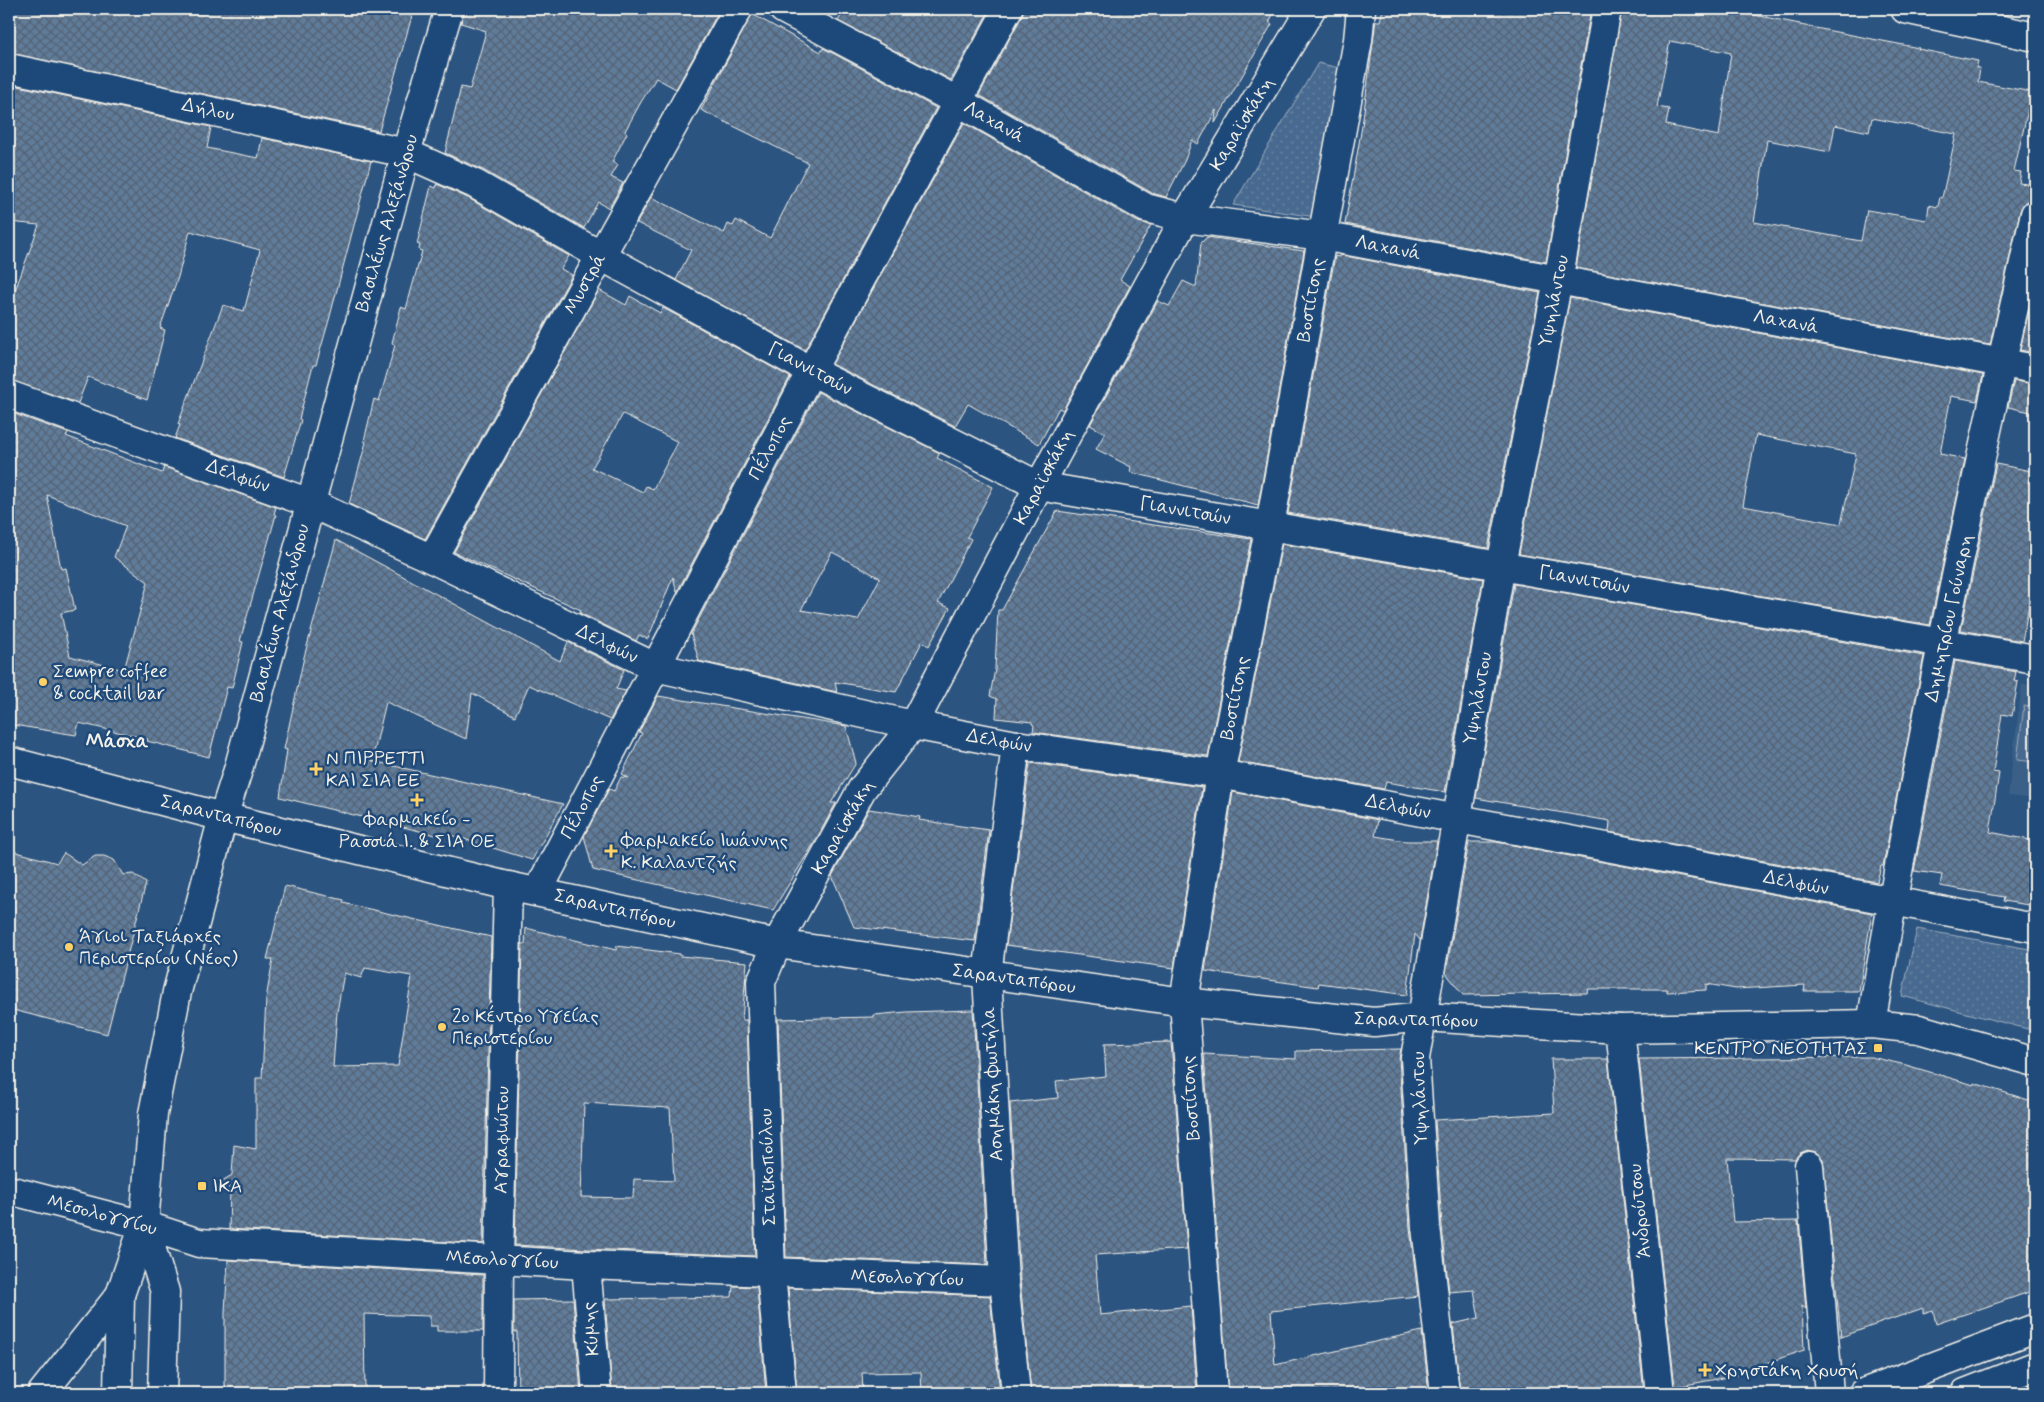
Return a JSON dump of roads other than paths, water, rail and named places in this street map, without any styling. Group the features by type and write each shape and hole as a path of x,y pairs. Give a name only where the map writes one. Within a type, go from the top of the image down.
{"street":[{"name":"Βασιλέως Αλεξάνδρου","path":"144,1225 153,1114 178,992 223,817 238,770 406,153 449,9"},
{"name":"Μυστρά","path":"432,559 738,9"},
{"name":"Λαχανά","path":"783,9 957,101 1146,208 1184,218 1322,236 2035,368"},
{"name":"Πέλοπος","path":"538,891 811,370 1008,9"},
{"name":"Καραϊσκάκη","path":"777,944 862,789 913,725 1039,486 1184,218 1311,9"},
{"name":"Βοστίτσης","path":"1214,1393 1184,1002 1220,774 1270,526 1358,40 1361,9"},
{"name":"Υψηλάντου","path":"1445,1393 1426,1226 1415,1058 1501,566 1558,281 1607,9"},
{"path":"1905,9 2035,37"},
{"name":"Δήλου","path":"9,68 406,153"},
{"name":"Γιαννιτσών","path":"406,153 474,184 601,256 811,370 1039,486 2035,659"},
{"name":"Δημητρίου Γούναρη","path":"1871,1024 1892,902 1943,643 2035,214"},
{"name":"Δελφών","path":"9,396 310,503 432,559 655,667 913,725 1016,745 1220,774 2035,928"},
{"name":"Ασημάκη Φωτήλα","path":"1016,745 987,975 1004,1281 1016,1393"},
{"name":"Σαρανταπόρου","path":"9,761 223,817 508,886 777,944 1184,1002 1374,1022 1423,1017 1620,1028 1871,1024 1919,1029 2035,1062"},
{"name":"Αγραφιώτου","path":"498,1393 499,1259 508,886"},
{"name":"Σταϊκοπούλου","path":"777,944 760,982 772,1273 782,1393"},
{"name":"Άνδρούτσου","path":"1620,1028 1660,1393"},
{"path":"1809,1166 1829,1393"},
{"name":"Μεσολογγίου","path":"9,1190 144,1225 199,1244 586,1265 1004,1281"},
{"path":"118,1393 120,1295 144,1225"},
{"path":"144,1225 165,1292 162,1393"},
{"name":"Κύμης","path":"586,1265 596,1393"},
{"path":"42,1393 120,1295"},
{"path":"1863,1393 2035,1328"},
{"path":"1965,1393 2035,1366"}],"place":[{"name":"Σempre coffee & cocktail bar","path":"43,682"},
{"name":"Ν ΠΙΡΡΕΤΤΙ ΚΑΙ ΣΙΑ ΕΕ","path":"316,769"},
{"name":"Φαρμακείο - Ρασσιά Ι. & ΣΙΑ ΟΕ","path":"417,800"},
{"name":"Φαρμακείο Ιωάννης Κ. Καλαντζής","path":"611,851"},
{"name":"Άγιοι Ταξιάρχες Περιστερίου (Νέος)","path":"69,947"},
{"name":"2ο Κέντρο Υγείας Περιστερίου","path":"442,1027"},
{"name":"ΚΕΝΤΡΟ ΝΕΟΤΗΤΑΣ","path":"1878,1048"},
{"name":"ΙΚΑ","path":"202,1186"},
{"name":"Χρηστάκη Χρυσή","path":"1705,1370"}],"district":[{"name":"Μάσχα","path":"117,741"}]}
